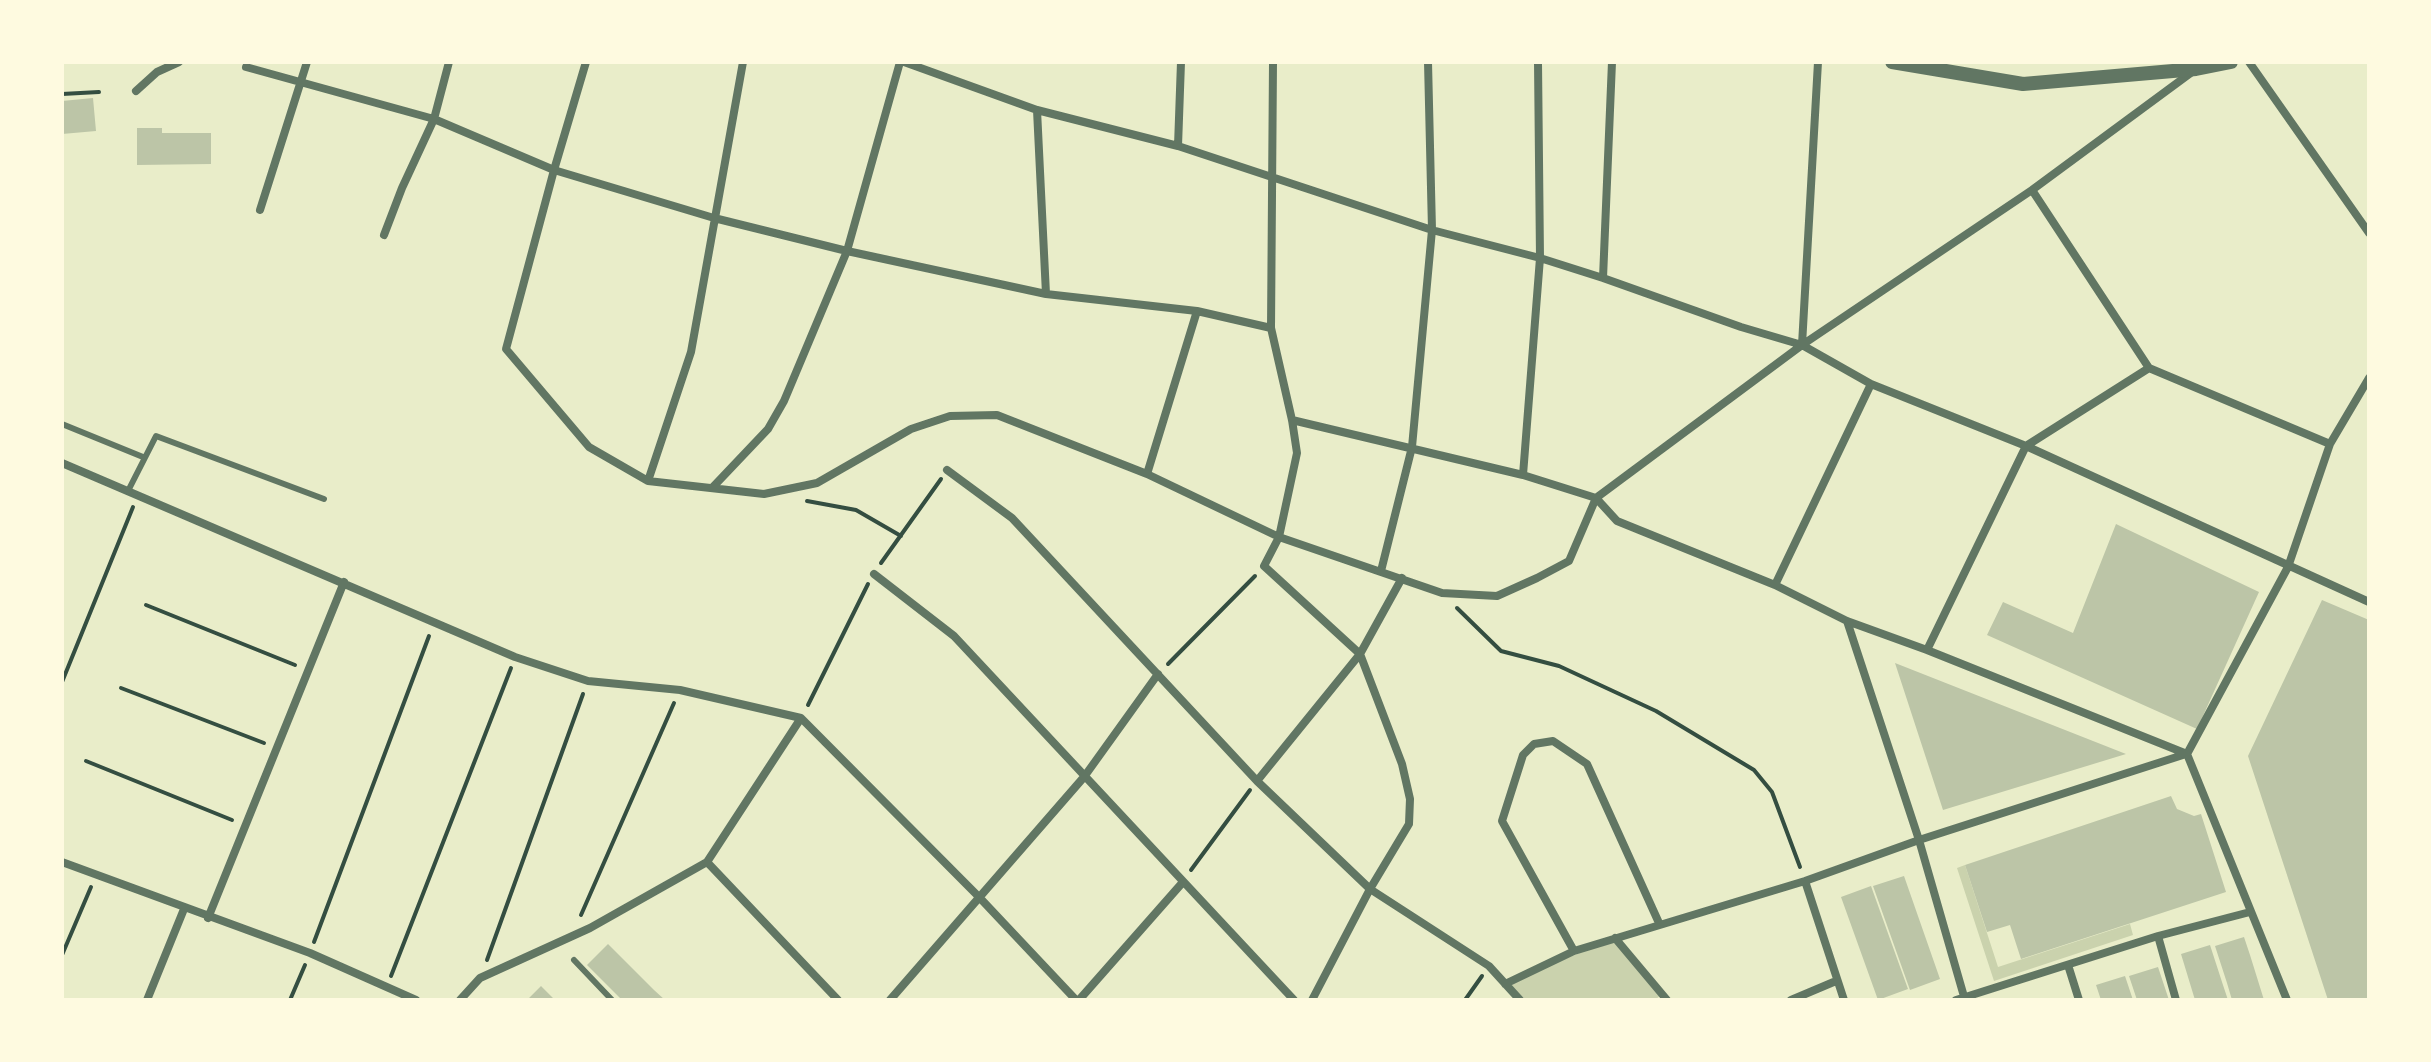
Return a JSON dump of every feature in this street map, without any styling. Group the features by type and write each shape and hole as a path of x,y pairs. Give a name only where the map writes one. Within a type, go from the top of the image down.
{"street":[{"path":"136,91 157,72 179,62"},
{"path":"260,210 307,62"},
{"path":"384,235 434,119 449,62"},
{"path":"586,62 506,349 589,447 648,481 764,494 817,483 911,429 950,416 997,415 1147,474 1279,537 1442,593 1497,596 1569,561 1596,498 1802,345 2032,190 2196,69"},
{"path":"648,481 691,352 743,62"},
{"path":"712,488 768,429 784,401 847,251 902,62 1037,110 1178,146 1432,230 1603,278 1741,327 1802,345 1871,384 2026,446 2369,602"},
{"path":"1178,146 1181,62"},
{"path":"1273,62 1271,328 1297,453 1279,537 1264,566 1360,654 1402,764 1410,799 1409,824 1370,889 1312,1000"},
{"path":"1381,571 1412,447 1432,230 1428,62"},
{"path":"1523,475 1540,258 1538,62"},
{"path":"1603,278 1612,62"},
{"path":"1802,345 1818,62"},
{"path":"2249,62 2369,233"},
{"path":"1900,63 2023,84 2196,69 2222,63"},
{"path":"246,67 434,119 554,170 714,218 847,251 1046,294 1197,311 1271,328"},
{"path":"1037,110 1046,294"},
{"path":"2032,190 2149,368 2330,444"},
{"path":"1147,474 1197,311"},
{"path":"1927,650 2026,446 2149,368"},
{"path":"1505,984 1574,951 1805,881 1919,840 2187,754 2288,567 2330,444 2369,378"},
{"path":"1775,585 1871,384"},
{"path":"1292,420 1523,475 1596,498 1617,521 1775,585 1847,621 2187,754 2287,1000"},
{"path":"62,463 515,657 588,681 680,690 801,718 1078,1000 1183,882"},
{"path":"947,470 1012,518 1257,781 1370,889 1489,966 1520,1000"},
{"path":"874,574 954,636 1294,1000"},
{"path":"1257,781 1360,654 1402,578"},
{"path":"208,918 344,582"},
{"path":"1847,621 1919,840 1961,999 2158,936 2250,912"},
{"path":"890,1000 1084,777 1158,674"},
{"path":"460,1000 480,978 572,936 707,862 801,718"},
{"path":"1574,951 1502,821 1523,755 1534,744 1553,741 1587,764 1659,923"},
{"path":"62,862 310,953 416,1000"},
{"path":"707,862 838,1000"},
{"path":"1805,881 1844,1000"},
{"path":"147,1000 184,909"},
{"path":"2158,936 2176,1000"},
{"path":"1615,938 1661,998"},
{"path":"2068,965 2079,1000"},
{"path":"1791,1000 1836,981"}],"lane":[{"path":"62,424 143,457"},
{"path":"128,491 156,436 324,499"},
{"path":"574,960 612,1000"}],"path":[{"path":"62,94 99,92"},
{"path":"801,718 874,574 947,470"},
{"path":"62,682 138,495"},
{"path":"795,499 856,510 901,536"},
{"path":"1158,674 1264,566"},
{"path":"1442,593 1501,651 1559,666 1656,711 1754,770 1772,792 1805,881"},
{"path":"146,605 309,671"},
{"path":"290,1000 434,622"},
{"path":"387,986 515,657"},
{"path":"480,978 588,681"},
{"path":"121,688 277,748"},
{"path":"572,936 680,690"},
{"path":"86,761 245,825"},
{"path":"1183,882 1257,781"},
{"path":"62,955 96,876"},
{"path":"1465,1000 1489,966"}],"green space":[{"path":"1965,865 1998,967 2130,924 2133,935 1994,981 1957,868"},
{"path":"1615,938 1661,995 1655,1000 1520,1000 1505,984"}],"building":[{"path":"93,98 96,131 62,134 62,101"},
{"path":"137,128 162,128 162,133 211,133 211,164 137,165"},
{"path":"2116,524 2259,592 2197,729 1987,635 2003,602 2073,633"},
{"path":"2322,600 2369,620 2369,1000 2328,1000 2248,756"},
{"path":"1895,663 2126,754 1943,810"},
{"path":"2171,796 2177,809 2194,816 2201,814 2226,892 2021,959 2010,925 1987,932 1965,865"},
{"path":"1904,876 1940,979 1910,990 1873,886"},
{"path":"1871,886 1908,989 1878,1000 1841,897"},
{"path":"2244,937 2264,1000 2232,1000 2215,946"},
{"path":"608,944 665,1000 622,1000 587,965"},
{"path":"2210,945 2228,1000 2195,1000 2181,954"},
{"path":"2158,967 2169,1000 2137,1000 2129,976"},
{"path":"2125,976 2133,1000 2101,1000 2096,985"},
{"path":"541,986 555,1000 527,1000"}]}
